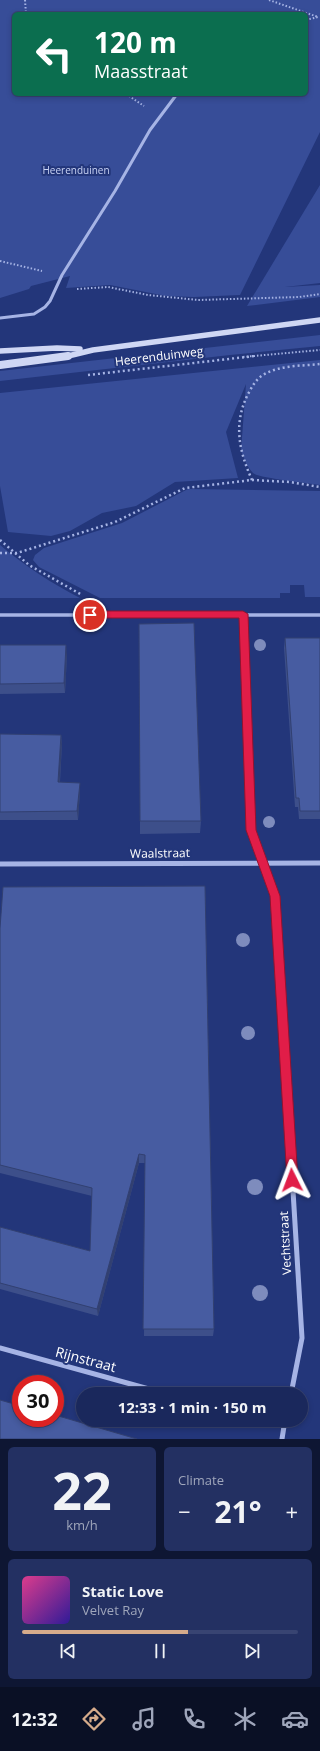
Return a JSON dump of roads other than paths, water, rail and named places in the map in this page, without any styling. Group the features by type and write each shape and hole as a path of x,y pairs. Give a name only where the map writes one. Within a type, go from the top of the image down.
{"main road":[{"name":"Heerenduinweg","path":"0,365 58,358 93,350 320,320"},
{"name":"Heerenduinweg","path":"0,351 57,348 93,350"}],"street":[{"path":"0,318 24,316 40,311 50,301 62,275 115,191 150,130 176,96"},
{"name":"Vechtstraat","path":"243,614 251,830 275,896 302,1338 292,1387"},
{"path":"0,615 320,615"},
{"name":"Waalstraat","path":"0,864 320,863"},
{"name":"Rijnstraat","path":"0,1348 142,1387"},
{"path":"282,1439 284,1427"}],"park label":[{"name":"Heerenduinen","path":"76,170"}]}
